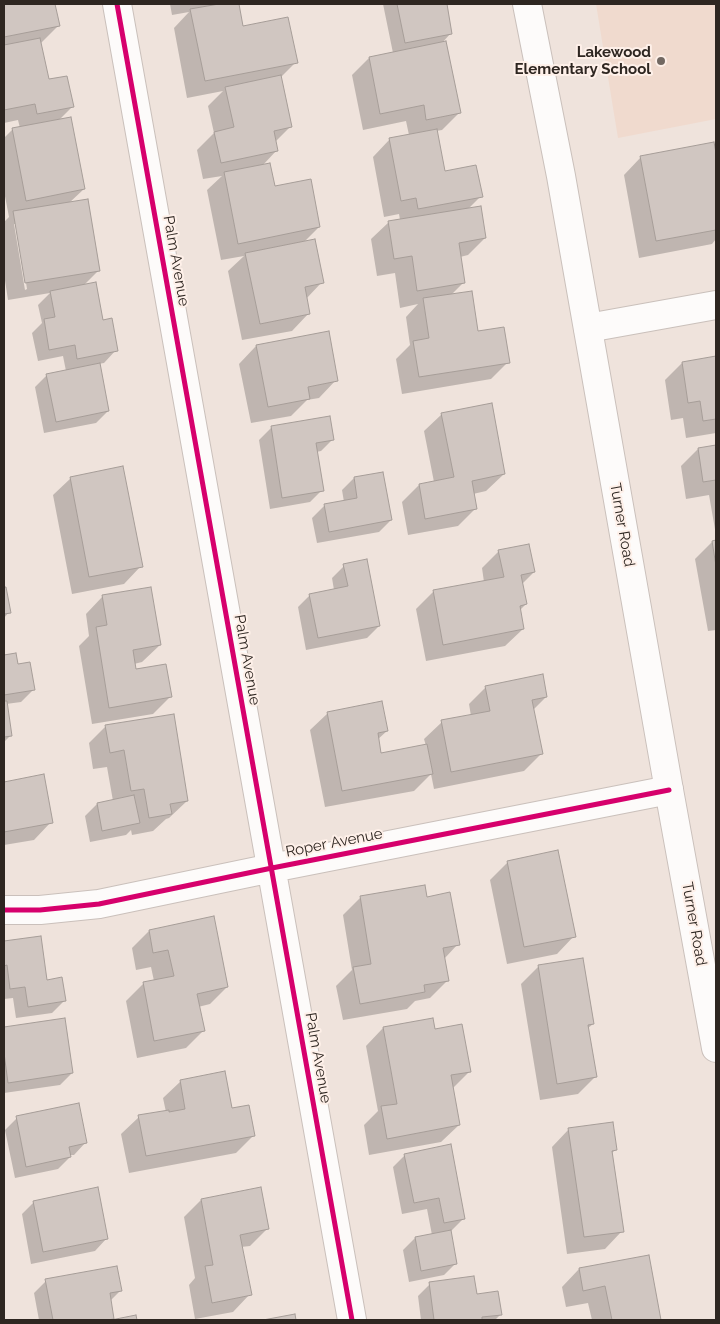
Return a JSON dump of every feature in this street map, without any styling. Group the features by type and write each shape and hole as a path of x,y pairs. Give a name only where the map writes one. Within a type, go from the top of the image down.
{"street":[{"name":"Palm Avenue","path":"117,4 352,1320"},
{"name":"Turner Road","path":"527,4 561,176 716,1048"},
{"path":"588,328 716,305"},
{"name":"Roper Avenue","path":"4,910 40,910 99,904 669,790"}],"shaded area":[{"name":"Lakewood Elementary School","path":"596,4 716,4 716,119 618,138"}],"building":[{"path":"4,4 55,4 60,26 4,37"},
{"path":"219,4 239,4 243,26 288,17 298,63 205,81 190,9"},
{"path":"397,4 447,4 452,34 405,43"},
{"path":"40,38 49,79 67,76 74,107 37,114 35,104 4,110 4,45"},
{"path":"446,41 461,113 426,120 424,105 380,114 369,57"},
{"path":"281,75 292,127 274,131 278,151 221,163 214,132 234,127 225,87"},
{"path":"71,117 85,189 26,201 12,128"},
{"path":"437,129 445,171 476,165 483,197 418,209 416,198 401,201 389,138"},
{"path":"714,142 716,153 716,230 656,241 640,156"},
{"path":"270,163 275,186 311,179 320,227 238,244 224,172"},
{"path":"88,199 100,271 25,283 13,211"},
{"path":"481,206 486,238 459,243 465,283 417,291 412,256 394,259 388,221"},
{"path":"315,239 324,283 305,287 310,314 260,324 245,253"},
{"path":"96,282 103,320 112,318 118,351 77,359 75,345 49,350 44,319 55,317 50,291"},
{"path":"472,291 478,331 504,327 510,363 419,377 413,341 429,338 423,298"},
{"path":"329,331 338,381 308,387 310,399 268,407 256,345"},
{"path":"716,356 716,419 703,421 700,401 688,403 682,362"},
{"path":"100,363 109,411 56,422 46,374"},
{"path":"492,403 505,474 472,481 477,509 425,519 419,484 454,477 441,413"},
{"path":"330,416 334,440 316,443 324,491 282,498 271,426"},
{"path":"716,445 716,480 703,482 698,448"},
{"path":"123,466 143,567 89,577 70,477"},
{"path":"383,472 392,520 329,532 324,504 357,498 354,477"},
{"path":"716,540 716,566 712,541"},
{"path":"529,544 535,572 521,575 527,604 520,606 524,629 443,645 433,590 504,577 498,550"},
{"path":"367,559 380,626 318,638 309,594 348,586 343,564"},
{"path":"4,587 6,587 11,613 4,614"},
{"path":"151,587 161,645 133,650 136,669 166,664 172,697 109,708 96,627 107,625 102,595"},
{"path":"16,653 18,664 30,662 35,690 4,695 4,655"},
{"path":"543,674 547,697 532,700 543,754 451,772 441,720 490,711 485,686"},
{"path":"4,701 7,701 12,736 4,737"},
{"path":"382,701 388,731 378,733 381,753 427,744 433,774 342,791 327,712"},
{"path":"174,714 188,801 170,804 172,814 149,818 144,789 131,791 124,750 110,753 105,725"},
{"path":"44,774 53,823 4,832 4,782"},
{"path":"134,795 140,823 102,831 97,803"},
{"path":"558,850 576,937 524,947 507,861"},
{"path":"425,885 427,897 450,892 460,945 443,948 449,981 424,985 425,992 360,1004 353,967 371,964 360,896"},
{"path":"214,916 228,987 197,994 205,1031 154,1041 143,982 174,976 168,950 153,953 149,930"},
{"path":"41,936 47,980 62,977 66,1001 28,1007 25,987 10,989 7,965 4,966 4,941"},
{"path":"583,958 594,1024 588,1025 597,1077 557,1084 538,965"},
{"path":"65,1018 73,1073 8,1083 4,1053 4,1027"},
{"path":"433,1018 435,1029 462,1024 471,1072 451,1075 460,1125 387,1139 381,1106 397,1104 383,1027"},
{"path":"225,1071 232,1108 249,1105 255,1136 146,1156 138,1115 185,1109 180,1080"},
{"path":"79,1103 87,1143 69,1147 71,1157 26,1167 16,1116"},
{"path":"613,1122 617,1150 612,1151 624,1232 584,1237 568,1128"},
{"path":"451,1144 465,1219 444,1223 439,1198 414,1203 404,1154"},
{"path":"98,1187 108,1239 43,1252 33,1201"},
{"path":"261,1187 269,1229 240,1235 252,1295 212,1303 205,1266 213,1265 201,1199"},
{"path":"451,1230 457,1264 421,1271 415,1237"},
{"path":"649,1255 661,1320 612,1320 605,1286 583,1291 579,1268"},
{"path":"117,1266 122,1291 110,1293 114,1319 53,1320 45,1279"},
{"path":"474,1276 477,1294 498,1291 502,1315 482,1317 482,1320 434,1320 429,1282"},
{"path":"295,1314 296,1320 263,1320"},
{"path":"136,1315 137,1320 111,1320"}],"cycle path":[{"path":"117,4 352,1320"},
{"path":"4,910 40,910 99,904 669,790"}],"place":[{"name":"Lakewood Elementary School","path":"661,61"}]}
